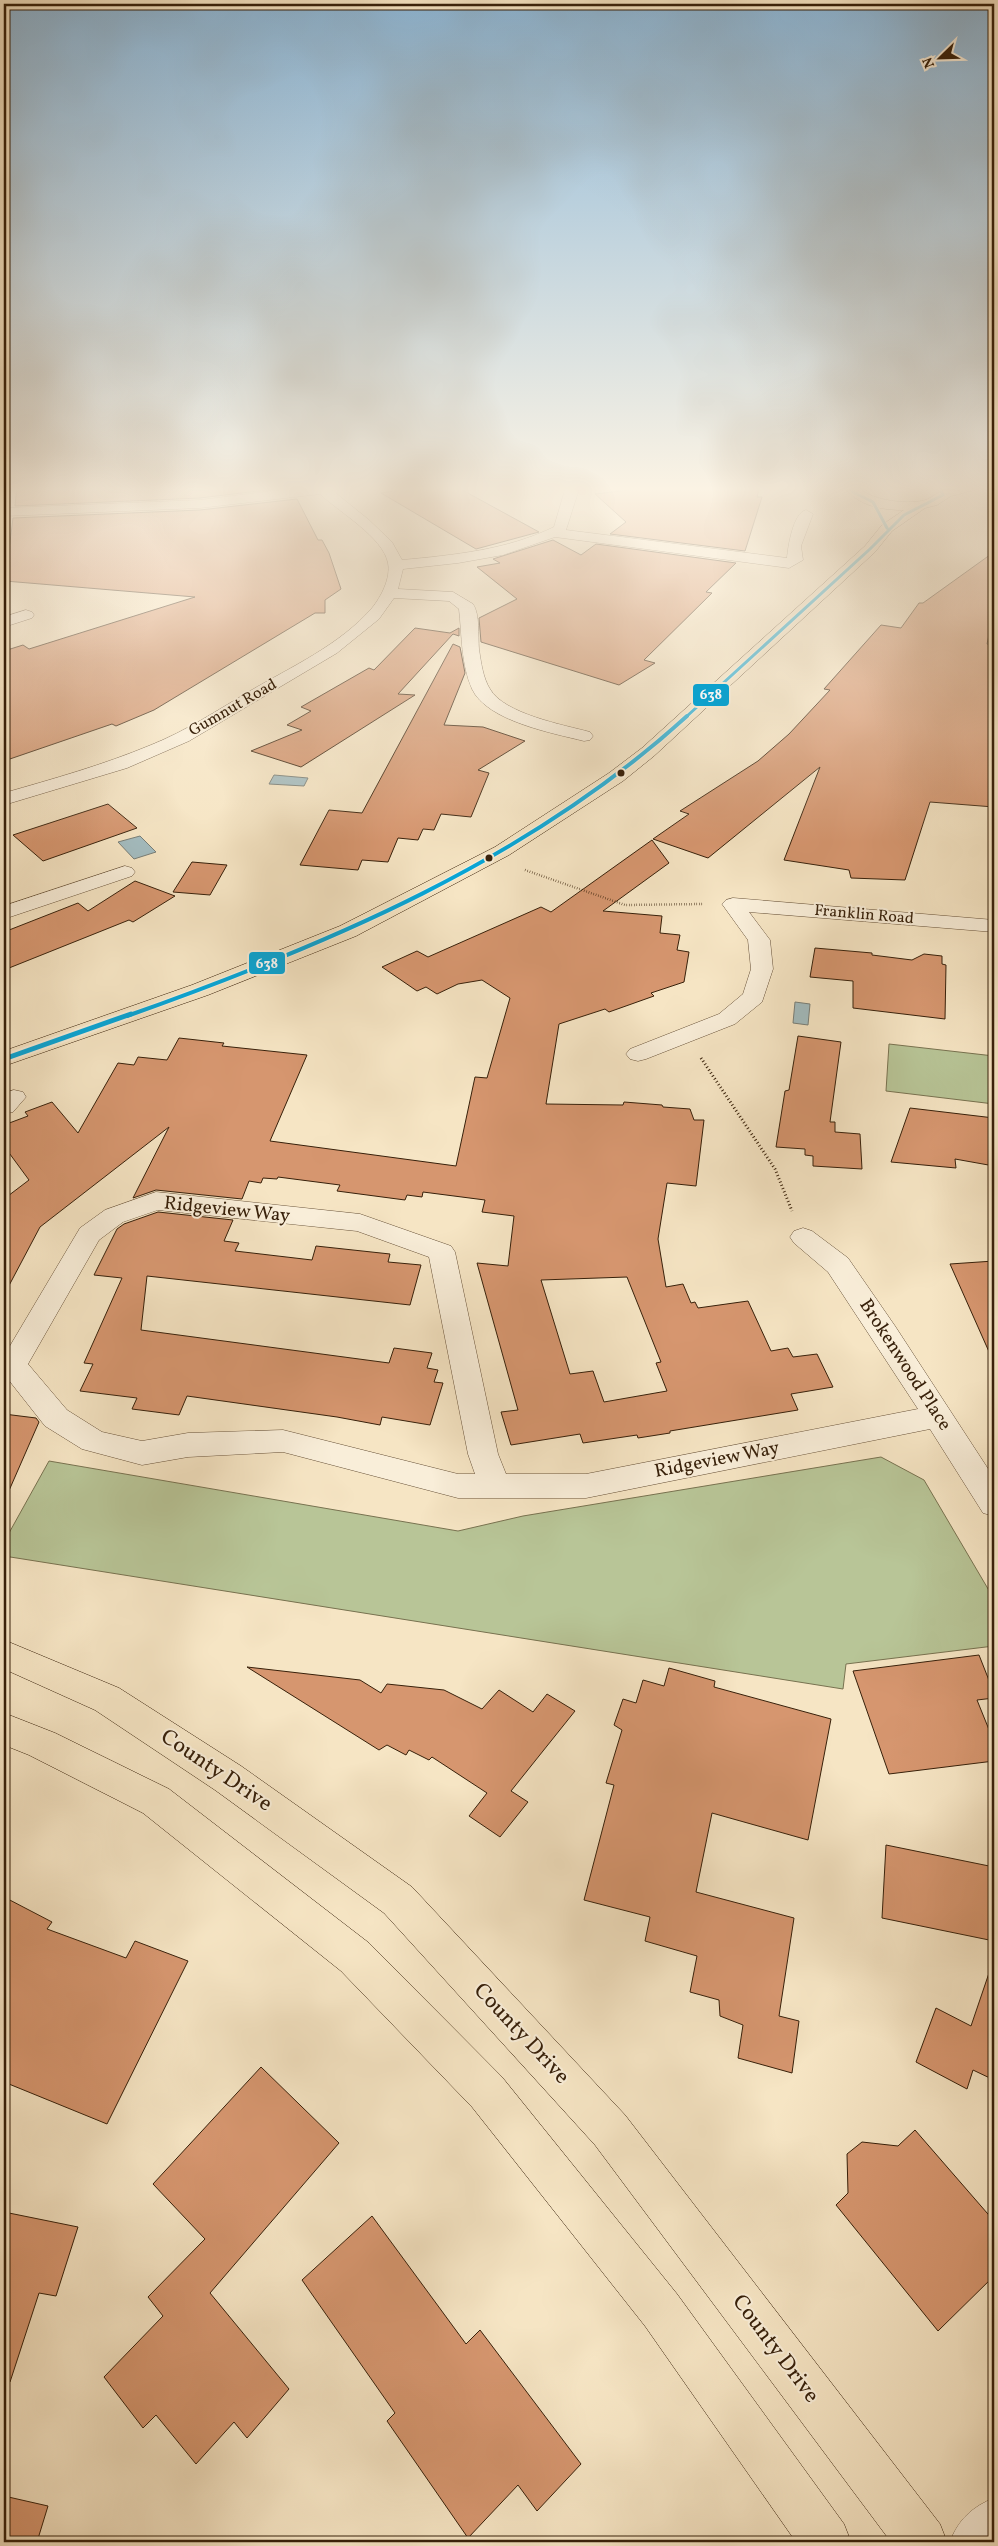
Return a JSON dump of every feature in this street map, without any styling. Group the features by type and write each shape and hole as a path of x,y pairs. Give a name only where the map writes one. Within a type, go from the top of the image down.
{"main road":[{"path":"4,1059 200,990 348,931 531,834 616,777 671,734 810,605"},
{"name":"County Drive","path":"4,1654 107,1699 228,1778 398,1900 610,2130 922,2542"},
{"path":"4,1729 42,1744 156,1801 356,1957 487,2092 661,2310 826,2542"}],"street":[{"name":"Gumnut Road","path":"4,799 106,768 158,749 194,732 320,658 347,639 374,615 381,605"},
{"path":"464,605 467,607 477,678 482,692 498,707 584,736"},
{"path":"4,622 26,615"},
{"path":"4,913 125,872"},
{"path":"638,1054 727,1019 754,997 762,969 759,940 733,904"},
{"name":"Franklin Road","path":"733,904 994,926"},
{"name":"Ridgeview Way","path":"496,1486 483,1454 441,1252 360,1223 156,1202 114,1216 89,1234 8,1365 56,1418 93,1441 142,1453 188,1445 283,1441 458,1486 496,1486 586,1486 937,1416"},
{"name":"Brokenwood Place","path":"803,1237 838,1265 994,1504"},
{"path":"975,2542 994,2523"}],"path":[{"path":"521,869 624,904 733,904"},
{"path":"686,1035 775,1169 803,1237"}],"green space":[{"path":"889,1044 994,1056 994,1104 886,1091"},
{"path":"881,1457 924,1480 994,1599 994,1646 846,1664 843,1689 4,1556 4,1542 49,1461 458,1531 523,1516"}],"water":[{"path":"274,775 308,778 304,786 269,784"},
{"path":"140,836 156,852 134,859 118,842"},
{"path":"795,1002 810,1004 808,1025 793,1023"}],"building":[{"path":"170,605 325,605 325,613 315,613 154,710 116,726 112,724 4,761 4,651 23,645 29,649"},
{"path":"505,605 700,605 644,660 655,663 619,685 481,642 479,618"},
{"path":"918,605 994,605 987,644 994,645 994,807 930,802 905,880 851,878 849,870 784,860 820,767 708,858 653,839 689,814 680,811 758,761 789,734 830,690 824,689 881,625 901,628"},
{"path":"415,628 450,633 459,628 459,636 453,634 398,694 415,695 301,767 251,751 302,730 287,725 311,711 301,707 369,668 374,670"},
{"path":"453,644 460,647 465,673 444,725 483,727 525,741 478,770 489,773 471,817 441,814 434,830 423,829 418,840 398,838 388,862 362,860 358,870 300,865 329,810 362,813"},
{"path":"108,804 137,828 43,861 13,835"},
{"path":"652,840 669,863 603,911 662,916 660,933 680,935 677,950 689,952 684,982 651,993 654,996 609,1012 605,1009 559,1024 546,1104 623,1105 624,1102 662,1105 663,1107 690,1109 694,1120 704,1120 696,1186 667,1183 658,1239 666,1287 683,1284 691,1303 695,1302 698,1308 748,1301 771,1351 788,1348 793,1357 817,1354 833,1387 791,1394 798,1410 638,1438 637,1435 583,1443 580,1434 511,1445 501,1412 518,1410 477,1263 508,1266 514,1216 482,1212 485,1200 423,1192 422,1197 407,1195 405,1200 337,1191 340,1185 278,1177 277,1179 263,1178 261,1183 249,1181 242,1199 156,1190 133,1198 169,1127 40,1227 4,1295 4,1199 29,1180 4,1146 4,1125 28,1116 25,1112 52,1102 78,1133 118,1063 134,1065 138,1057 167,1060 179,1038 224,1043 222,1046 307,1055 270,1141 456,1166 475,1077 487,1078 510,998 482,980 458,984 437,994 426,987 417,991 382,967 417,951 428,957 541,907 551,912","holes":["627,1277 661,1362 656,1363 667,1391 604,1402 593,1371 570,1374 541,1280"]},
{"path":"192,862 227,865 210,895 173,892"},
{"path":"135,881 175,896 133,922 129,920 4,970 4,932 78,903 88,911"},
{"path":"815,948 872,953 872,955 912,960 924,954 942,956 942,964 946,965 945,1019 853,1008 853,981 810,977"},
{"path":"798,1036 841,1042 830,1122 835,1122 835,1132 860,1134 862,1169 813,1166 813,1156 805,1155 805,1149 776,1147 785,1091 789,1090"},
{"path":"910,1108 994,1118 994,1166 955,1159 956,1168 891,1162"},
{"path":"158,1212 233,1220 224,1241 239,1243 235,1251 312,1260 316,1246 390,1254 388,1262 421,1265 410,1305 147,1276 141,1330 389,1363 394,1348 432,1353 427,1368 438,1370 434,1382 443,1383 430,1425 382,1417 380,1425 337,1417 187,1396 179,1415 132,1409 137,1398 80,1391 93,1364 84,1363 122,1278 94,1275 117,1229 124,1224"},
{"path":"994,1261 994,1363 950,1264"},
{"path":"4,1414 36,1418 39,1422 4,1502"},
{"path":"979,1655 994,1693 994,1698 977,1700 994,1742 994,1761 889,1774 853,1671"},
{"path":"247,1667 360,1680 381,1693 387,1684 444,1690 482,1709 499,1690 533,1712 547,1694 575,1711 511,1791 528,1802 500,1837 469,1816 487,1793 432,1757 429,1760 409,1750 406,1755 387,1745 379,1750"},
{"path":"669,1668 715,1681 714,1687 831,1719 808,1840 712,1813 696,1892 794,1918 779,2016 799,2021 792,2073 738,2058 743,2025 720,2016 719,2000 690,1992 697,1956 645,1941 650,1917 584,1900 614,1785 606,1783 622,1730 614,1725 623,1699 636,1703 643,1680 664,1686"},
{"path":"886,1845 994,1867 994,1941 882,1918"},
{"path":"4,1897 52,1922 47,1929 126,1958 135,1941 188,1961 107,2124 4,2082"},
{"path":"989,1973 994,1974 994,2080 973,2070 967,2089 916,2062 936,2008 971,2026"},
{"path":"261,2067 339,2143 210,2293 289,2389 247,2438 234,2422 196,2464 156,2415 143,2428 104,2377 163,2316 148,2297 205,2239 153,2184"},
{"path":"915,2130 994,2221 994,2276 938,2331 836,2205 848,2193 847,2154 862,2142 898,2146"},
{"path":"4,2212 78,2227 56,2296 39,2293 10,2382 4,2381"},
{"path":"372,2216 466,2344 480,2330 581,2464 537,2511 518,2485 468,2538 387,2421 395,2413 302,2280"},
{"path":"4,2496 48,2506 37,2542 4,2542"}],"transit line":[{"name":"638","path":"4,1059 200,990 348,931 502,851 616,777 648,752 809,605"}]}
